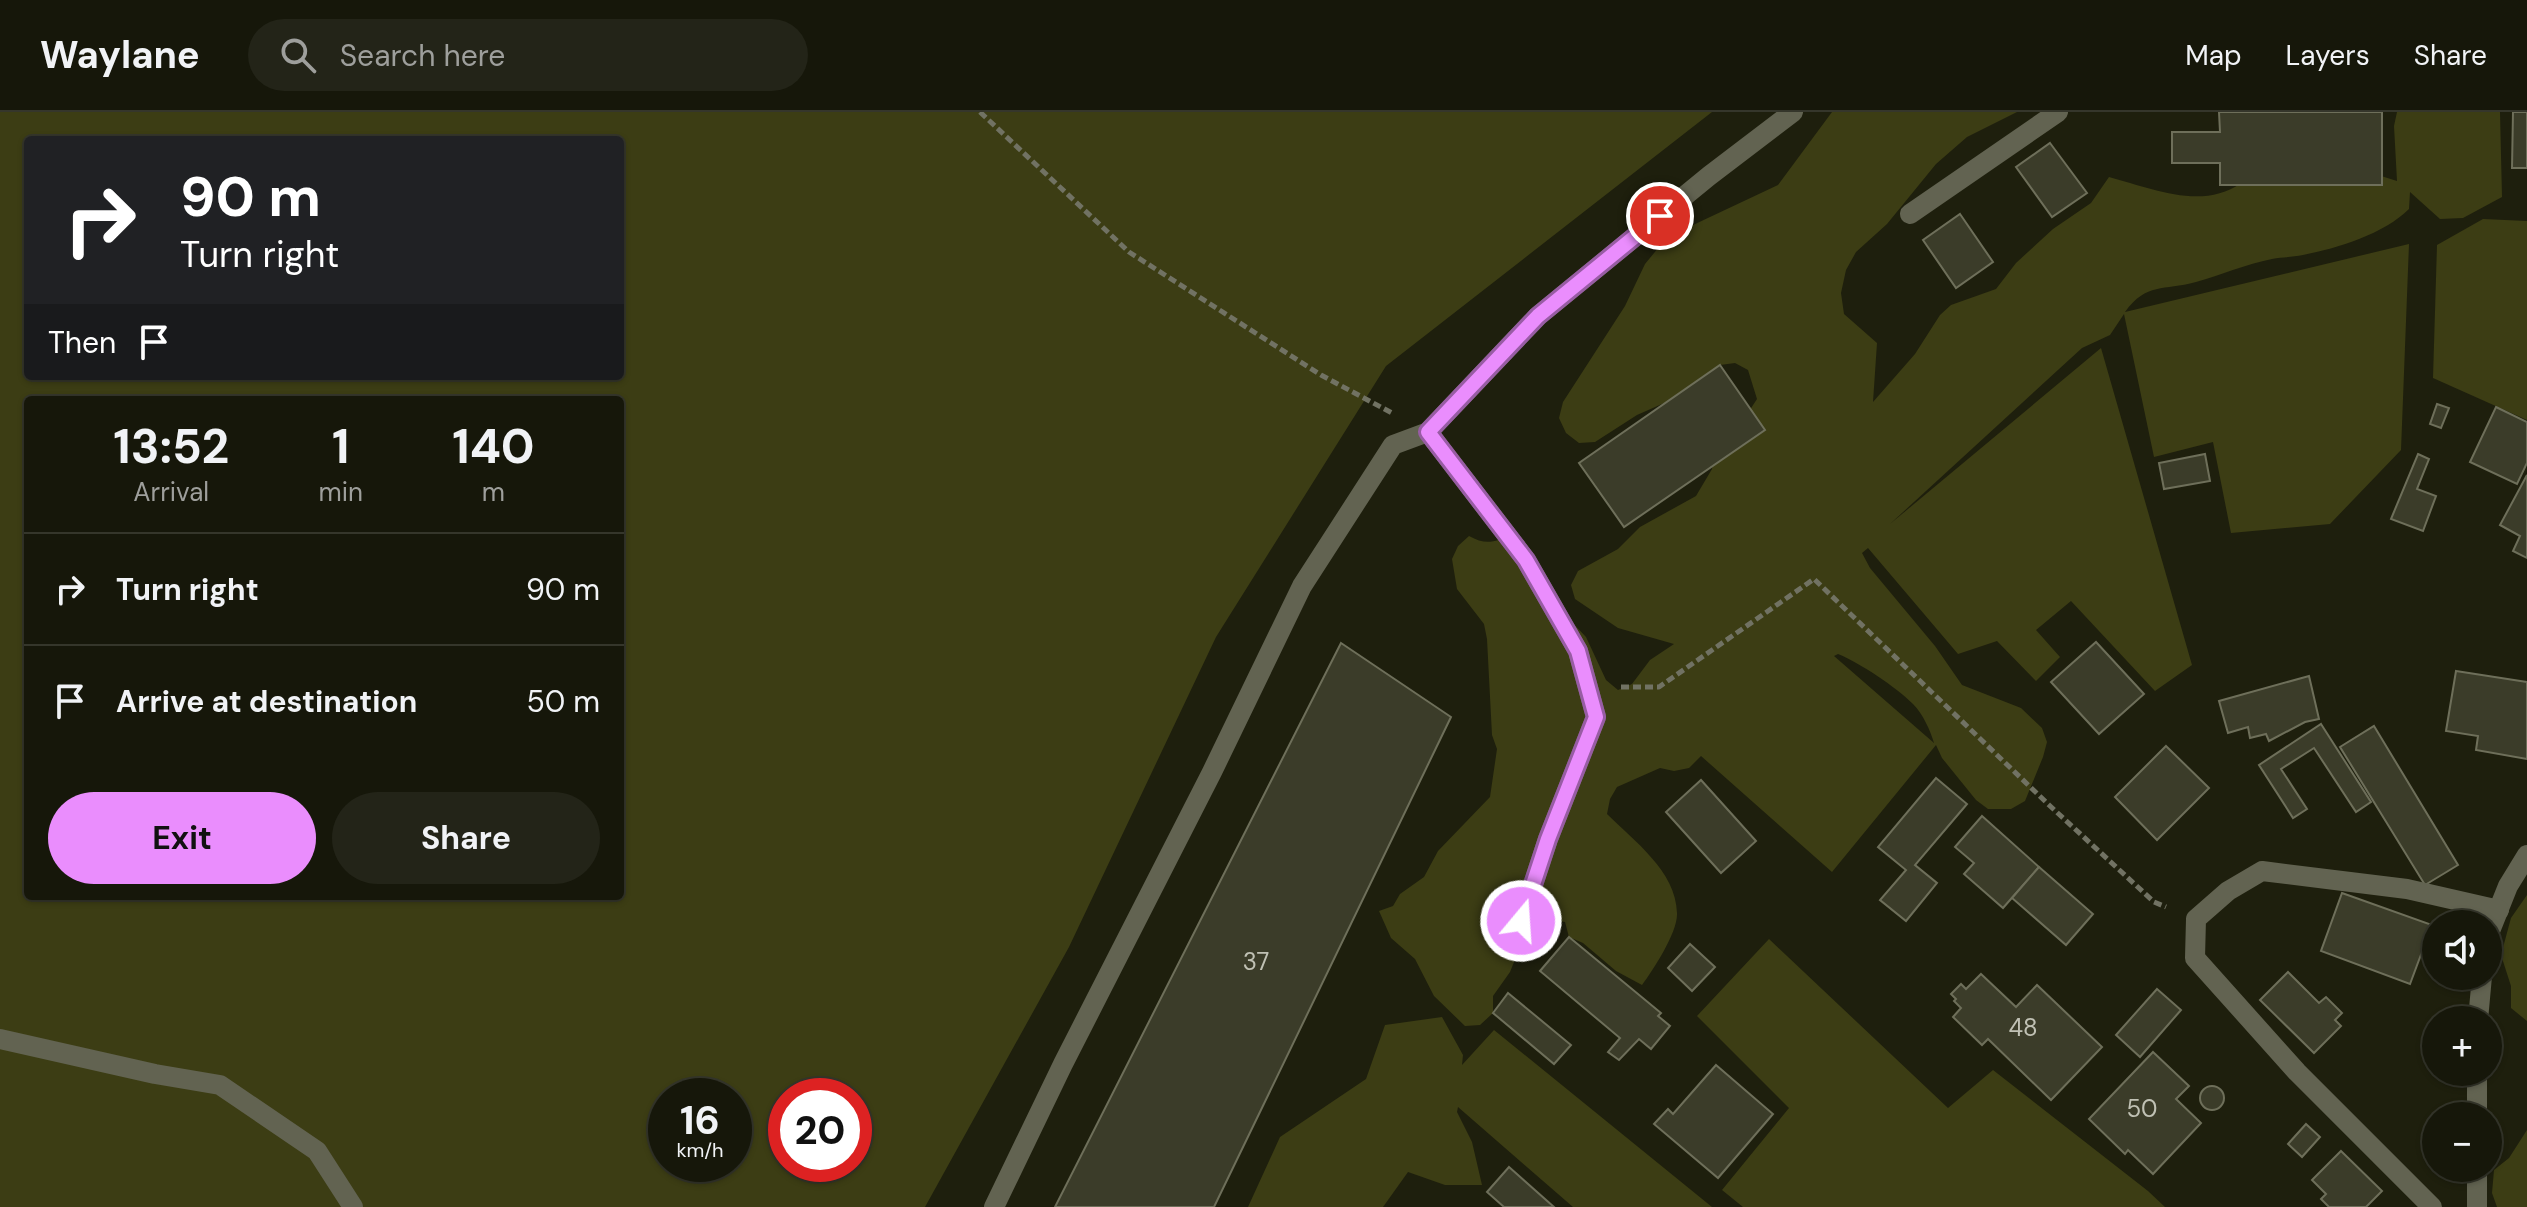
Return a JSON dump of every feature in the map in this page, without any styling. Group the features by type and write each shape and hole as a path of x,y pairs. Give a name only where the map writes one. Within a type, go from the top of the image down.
{"street":[{"path":"994,1207 1302,586 1393,445 1428,432 1538,316 1709,176 1793,112"},
{"path":"1910,214 2058,112"},
{"path":"1428,432 1526,560 1578,651 1596,717 1548,839 1521,921"},
{"path":"2432,1207 2297,1072 2195,958 2196,919 2228,891 2262,871 2407,889 2499,910 2508,886 2527,855"},
{"path":"0,1039 155,1074 220,1085 317,1151 353,1207"},
{"path":"2477,1182 2477,1207"}],"path":[{"path":"980,112 1129,252 1321,375 1428,432"},
{"path":"1588,687 1659,687 1814,579 2154,902 2196,919"}],"shaded area":[{"path":"0,112 1712,112 1386,366 1216,637 1069,947 925,1207 0,1207"},
{"path":"1832,112 2017,112 1967,137 1936,164 1887,224 1856,252 1846,270 1841,293 1844,314 1877,343 1873,402 1915,354 1940,315 1951,305 1996,289 2016,263 2053,229 2091,203 2109,177 2176,195 2193,196 2226,191 2241,183 2320,172 2359,172 2397,181 2394,126 2397,112 2500,112 2502,197 2463,218 2440,219 2410,192 2409,209 2387,226 2360,239 2317,252 2262,261 2196,282 2156,289 2141,296 2125,312 2409,244 2401,450 2330,524 2231,533 2213,442 2154,457 2124,314 2110,335 2082,348 1890,524 2101,348 2192,665 2155,691 2071,601 2036,630 2060,657 2036,681 1997,641 1958,654 1868,548 1862,553 1870,568 1935,646 1962,685 2021,708 2042,728 2047,742 2025,801 2011,809 1988,809 1976,800 1942,758 1936,745 1832,872 1701,756 1689,768 1674,771 1660,768 1617,787 1607,814 1662,870 1675,898 1677,913 1674,930 1642,985 1616,971 1583,943 1569,937 1565,922 1536,918 1527,930 1510,972 1493,996 1493,1013 1480,1025 1465,1026 1434,996 1415,959 1391,938 1379,911 1393,906 1400,894 1424,877 1438,851 1490,797 1497,749 1492,735 1487,639 1484,624 1457,589 1452,559 1458,546 1469,536 1490,542 1511,534 1543,570 1565,615 1586,637 1606,680 1618,690 1632,684 1650,660 1674,644 1618,628 1575,599 1571,585 1578,571 1618,549 1640,527 1696,496 1712,469 1715,439 1740,425 1757,399 1748,370 1735,363 1720,365 1680,396 1637,415 1595,442 1579,443 1566,433 1559,418 1563,402 1625,306 1645,264 1659,247 1676,233 1778,185","holes":["1838,654 1867,669 1913,704 1926,722 1934,743 1834,656"]},
{"path":"2483,219 2527,221 2527,420 2433,378 2437,245"},
{"path":"2527,895 2527,1021 2511,1008 2511,986 2502,958 2511,918"},
{"path":"1769,939 1948,1108 1993,1070 2165,1207 1743,1207 1722,1190 1789,1108 1697,1016"},
{"path":"1442,1017 1463,1055 1462,1065 1494,1030 1712,1207 1573,1207 1458,1107 1457,1112 1472,1142 1482,1185 1445,1185 1408,1172 1383,1207 1248,1207 1280,1137 1366,1079 1385,1025"},
{"path":"2527,1130 2527,1207 2497,1207 2492,1193 2493,1182 2502,1182 2502,1164"}],"building":[{"path":"2219,112 2382,112 2382,185 2220,185 2220,163 2172,163 2172,132 2220,132"},
{"path":"2513,112 2527,112 2527,168 2512,168"},
{"path":"2050,143 2087,193 2052,217 2016,167"},
{"path":"1960,214 1993,262 1956,288 1923,240"},
{"path":"1720,365 1765,430 1624,527 1579,463"},
{"path":"2437,404 2449,408 2441,428 2430,424"},
{"path":"2496,407 2527,422 2527,463 2517,484 2470,462"},
{"path":"2205,454 2210,481 2164,489 2159,463"},
{"path":"2418,454 2429,459 2417,489 2436,496 2423,531 2391,519"},
{"path":"2527,475 2527,558 2513,551 2520,536 2500,525"},
{"path":"2096,642 2144,694 2099,734 2051,682"},
{"path":"1341,643 1451,717 1214,1207 1055,1207"},
{"path":"2456,671 2527,682 2527,759 2476,750 2478,736 2446,731"},
{"path":"2309,676 2319,719 2305,722 2269,741 2266,734 2250,738 2248,727 2228,733 2219,701"},
{"path":"2321,724 2371,802 2356,812 2314,748 2281,769 2307,809 2293,818 2259,765"},
{"path":"2374,726 2458,865 2425,885 2340,747"},
{"path":"2166,746 2209,788 2157,840 2115,797"},
{"path":"1936,778 1967,804 1915,865 1937,883 1906,921 1880,900 1906,870 1878,847"},
{"path":"1701,780 1756,841 1721,873 1666,812"},
{"path":"1982,816 2039,867 2003,908 1964,874 1974,863 1955,847"},
{"path":"2039,867 2093,914 2066,945 2012,898"},
{"path":"2342,893 2422,921 2422,952 2410,984 2321,951"},
{"path":"1569,937 1661,1013 1658,1016 1670,1026 1651,1049 1639,1039 1619,1060 1608,1052 1620,1038 1540,971"},
{"path":"1690,944 1715,967 1692,991 1668,968"},
{"path":"2288,972 2319,1003 2326,997 2342,1013 2335,1020 2341,1026 2314,1053 2260,1000"},
{"path":"1981,974 2016,1007 2037,985 2102,1047 2051,1100 1988,1039 1982,1045 1953,1017 1961,1008 1951,994 1961,984 1966,989"},
{"path":"2157,989 2181,1010 2140,1057 2116,1035"},
{"path":"1508,993 1571,1045 1554,1064 1493,1013"},
{"path":"2153,1052 2189,1086 2176,1099 2201,1123 2153,1174 2128,1150 2125,1154 2089,1119"},
{"path":"1716,1065 1773,1114 1718,1178 1654,1124 1668,1109 1673,1114"},
{"path":"2212,1086 2221,1089 2224,1098 2221,1107 2212,1110 2203,1107 2200,1098 2203,1089"},
{"path":"2306,1124 2320,1137 2302,1157 2288,1144"},
{"path":"2341,1151 2382,1191 2366,1207 2329,1207 2321,1199 2326,1194 2312,1180"},
{"path":"1509,1167 1554,1207 1504,1207 1487,1192"}],"route":[{"path":"1521,921 1548,839 1596,717 1578,651 1526,560 1428,432 1538,316 1660,216"}]}
